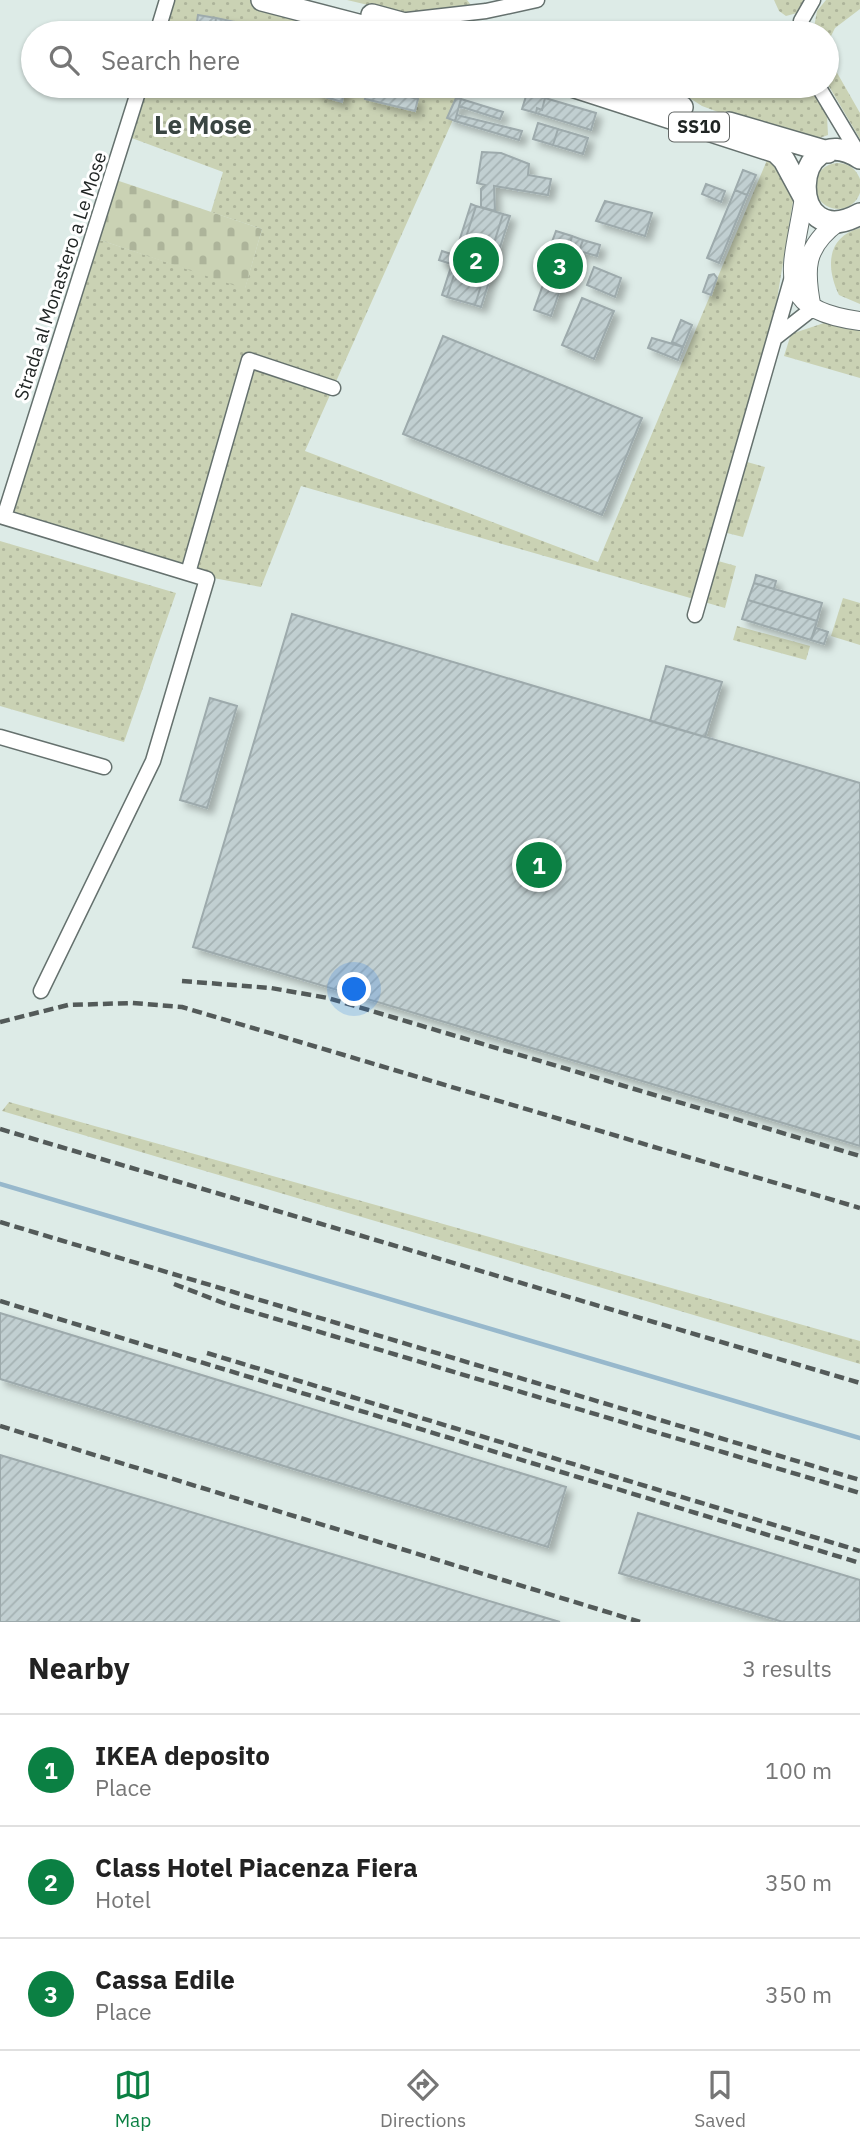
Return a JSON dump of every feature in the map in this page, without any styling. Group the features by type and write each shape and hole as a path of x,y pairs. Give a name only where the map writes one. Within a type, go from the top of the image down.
{"main road":[{"path":"262,0 362,21"},
{"path":"316,0 374,21"},
{"name":"SS10","path":"609,98 776,152 784,160 804,197"},
{"name":"SS10","path":"659,98 828,152"},
{"path":"852,218 817,215 804,197 804,174 818,157 828,152 840,150 860,157"}],"street":[{"path":"161,21 167,0"},
{"path":"424,21 535,0"},
{"path":"801,21 813,0"},
{"name":"Strada al Monastero a Le Mose","path":"2,517 136,98"},
{"path":"824,98 860,157"},
{"path":"828,152 836,131 831,110"},
{"path":"695,615 792,277 804,197"},
{"path":"812,309 807,282 809,255 821,236 852,218"},
{"path":"792,277 796,293 812,309 823,315 860,321"},
{"path":"774,339 812,309"},
{"path":"188,573 249,360 333,388"},
{"path":"2,517 207,579 153,761 41,991"},
{"path":"0,737 104,767"}],"green space":[{"path":"171,0 251,0 326,21 165,21"},
{"path":"347,0 467,0 471,5 402,13"},
{"path":"774,0 806,0 797,13 786,16 779,11"},
{"path":"826,0 860,0 860,9 839,25 839,21 815,21 817,11"},
{"path":"839,76 860,113 860,139 836,98 839,98"},
{"path":"141,98 463,98 305,451 598,562 770,153 794,195 767,361 740,460 765,467 743,537 719,531 711,559 736,566 725,608 301,486 261,587 208,577 9,519 97,239 245,288 262,229 211,212 223,172 129,137"},
{"path":"690,98 816,98 827,116 828,135 811,141 702,106"},
{"path":"838,163 854,170 861,186 854,202 838,209 822,202 815,186 822,170"},
{"path":"116,180 262,229 245,289 97,239"},
{"path":"860,228 860,304 839,295 831,264 835,246 841,238"},
{"path":"827,322 860,327 860,378 784,356 791,334"},
{"path":"0,541 176,593 124,742 0,706"},
{"path":"843,598 860,603 860,645 831,636"},
{"path":"737,626 810,646 806,660 733,640"},
{"path":"9,1102 860,1341 860,1364 2,1111"}],"building":[{"path":"198,15 216,18 216,21 197,21"},
{"path":"414,98 418,99 415,111 365,99"},
{"path":"456,98 461,99 455,121 447,118"},
{"path":"525,98 545,98 542,110 537,108 536,113 522,109"},
{"path":"545,98 596,113 591,130 536,113 537,108 542,110"},
{"path":"461,99 503,112 500,119 459,106"},
{"path":"457,115 522,131 519,140 455,121"},
{"path":"538,123 558,129 553,145 533,139"},
{"path":"558,129 588,138 583,154 553,145"},
{"path":"482,152 501,153 529,164 528,175 551,179 548,195 494,186 495,211 481,207 481,189 485,185 477,183"},
{"path":"743,170 756,175 747,195 735,190"},
{"path":"706,184 725,191 721,202 702,194"},
{"path":"735,190 747,195 719,263 707,258"},
{"path":"605,201 652,213 645,236 596,221"},
{"path":"471,204 476,206 447,297 442,295"},
{"path":"476,206 503,214 475,305 447,297"},
{"path":"503,214 510,216 481,307 475,305"},
{"path":"556,231 572,236 569,248 552,242"},
{"path":"572,236 583,240 579,251 569,248"},
{"path":"583,240 600,245 597,256 579,251"},
{"path":"552,242 579,251 567,290 540,281"},
{"path":"442,251 454,255 451,264 439,260"},
{"path":"594,267 621,278 615,297 587,285"},
{"path":"714,274 717,278 711,295 703,292 709,275"},
{"path":"544,282 561,287 551,316 534,310"},
{"path":"582,298 614,311 594,359 562,345"},
{"path":"681,320 692,325 683,347 672,342"},
{"path":"443,336 642,418 602,515 403,434"},
{"path":"652,338 683,347 678,360 648,348"},
{"path":"756,575 776,581 774,589 754,583"},
{"path":"754,583 822,603 817,621 748,600"},
{"path":"748,600 817,621 811,640 742,619"},
{"path":"292,614 860,783 860,1146 193,947"},
{"path":"816,628 828,632 824,644 811,640"},
{"path":"666,666 722,682 705,737 650,721"},
{"path":"210,698 237,706 207,808 180,800"},
{"path":"0,1313 566,1487 548,1547 0,1379"},
{"path":"0,1455 560,1622 0,1622"},
{"path":"638,1513 860,1580 860,1622 783,1622 619,1573"}],"waterway":[{"path":"0,1184 860,1438"}],"railway":[{"path":"182,981 271,988 328,998 860,1156"},
{"path":"0,1022 68,1005 132,1003 182,1007 860,1208"},
{"path":"0,1129 860,1383"},
{"path":"0,1222 860,1480"},
{"path":"174,1284 226,1304 860,1493"},
{"path":"0,1301 860,1563"},
{"path":"207,1353 860,1551"},
{"path":"0,1426 640,1622"}],"place":[{"name":"Class Hotel Piacenza Fiera","path":"476,260"},
{"name":"Cassa Edile","path":"560,266"},
{"name":"IKEA deposito","path":"539,865"}],"district":[{"name":"Le Mose","path":"203,125"}]}
